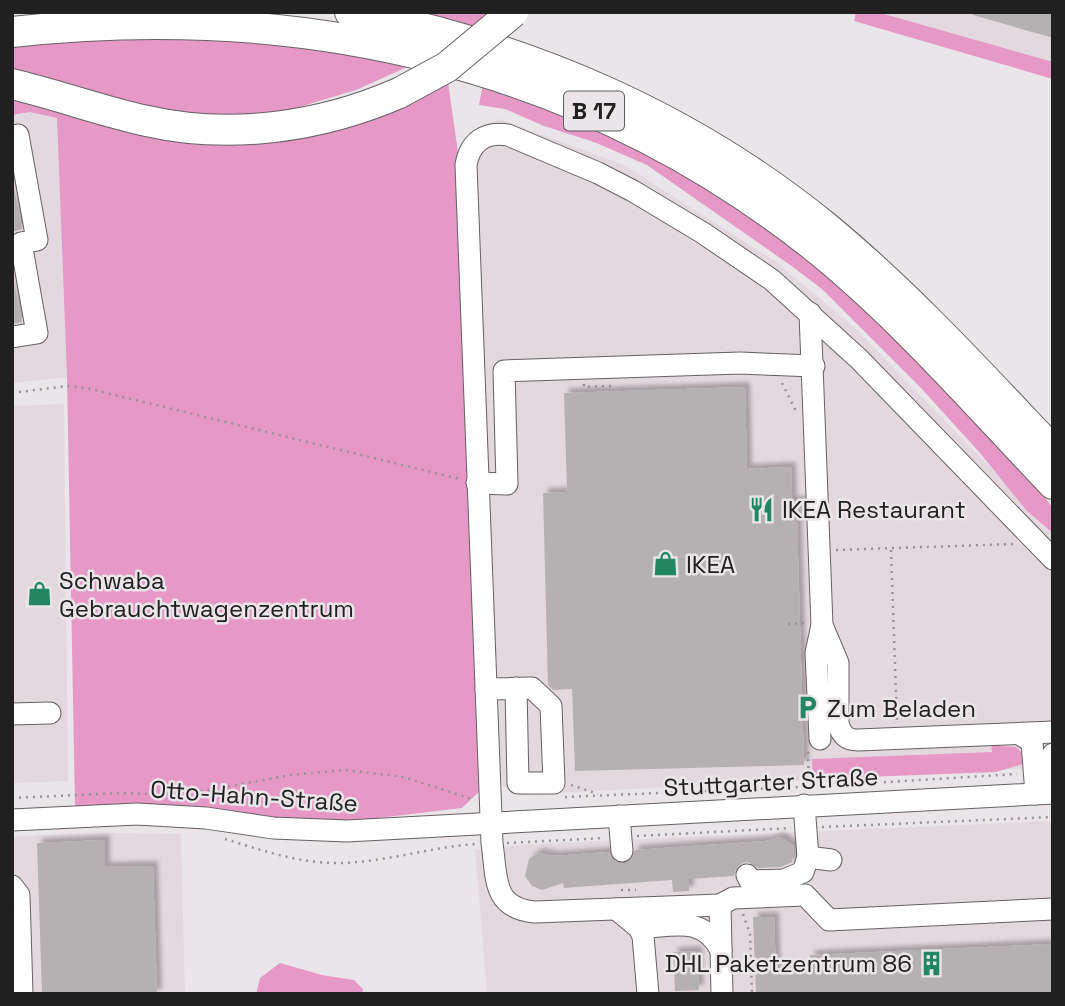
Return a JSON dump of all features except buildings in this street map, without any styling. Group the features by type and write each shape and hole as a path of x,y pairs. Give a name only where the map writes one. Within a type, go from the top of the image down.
{"highway":[{"name":"B 17","path":"350,12 441,32 558,70 649,112 750,171 827,228 916,308 1053,451"},
{"path":"12,84 146,121 225,129 264,129 317,121 399,93 447,67 513,12"},
{"name":"B 17","path":"12,32 163,20 298,27 382,41 433,53 550,92 642,133 689,160 813,246 901,326 1053,484"}],"street":[{"path":"1053,559 859,359 772,280 703,233 633,191 530,143 496,133 483,136 468,153 466,165 477,483 492,824 498,888 505,903 520,911 535,912 615,900 720,905 733,898 805,895 830,920 1053,909"},
{"path":"12,136 18,135 37,240 21,243 37,333 12,337"},
{"path":"810,313 822,625 816,653 814,739 897,739 1053,732"},
{"path":"477,483 507,484 504,371 814,363 859,359"},
{"path":"822,625 838,663 838,724 845,737"},
{"path":"486,689 516,688 533,688 551,706 556,790 518,783 516,688"},
{"path":"12,714 50,713"},
{"path":"1021,735 1032,742 1046,794"},
{"path":"1046,794 1053,754"},
{"name":"Stuttgarter Straße","path":"492,824 621,835 806,796 1046,794"},
{"path":"747,875 748,879 755,881 795,878 803,872 808,857 806,796"},
{"name":"Otto-Hahn-Straße","path":"12,820 137,814 206,818 273,828 347,831 492,824"},
{"path":"808,857 831,860"},
{"path":"12,886 19,895 22,994"},
{"path":"615,900 643,936 648,994"},
{"path":"720,905 722,994"},
{"path":"639,928 696,925 711,932 721,950"}],"path":[{"path":"778,374 798,415"},
{"path":"12,393 66,386 86,388 477,483"},
{"path":"584,387 611,386 611,391"},
{"path":"820,550 1028,544 1034,539"},
{"path":"891,549 897,739"},
{"path":"806,796 814,739"},
{"path":"12,798 120,793 181,794 291,775 345,770 404,778 466,799 491,800"},
{"path":"556,790 601,795 806,796 996,777"},
{"path":"556,790 576,785 601,795"},
{"path":"519,842 621,835 1053,817"},
{"path":"510,842 511,850"},
{"path":"615,900 638,890"}],"shaded area":[{"path":"406,12 496,12 476,30"},
{"path":"856,12 877,12 1053,62 1053,79 854,21"},
{"path":"1053,12 1053,62 877,14"},
{"path":"141,27 427,58 356,90 266,117 162,111 12,74 12,42 49,37 66,43 135,34"},
{"path":"484,79 619,131 808,250 1003,445 1053,508 1053,533 1027,511 980,453 921,388 823,290 647,165 505,109 479,105"},
{"path":"448,82 459,160 480,791 462,808 336,823 281,821 197,806 75,807 67,377 57,118 30,112 12,115 12,94 204,138"},
{"path":"30,112 57,118 67,377 12,383 12,115"},
{"path":"500,119 624,165 775,261 854,327 1053,532 1053,767 518,795 502,785 484,501 475,159 476,128"},
{"name":"Schwaba Gebrauchtwagenzentrum","path":"64,404 68,781 12,783 12,406"},
{"path":"997,742 1000,746 1016,747 1022,753 1023,764 996,772 813,779 812,759 992,752 991,743"},
{"path":"1053,821 1053,994 487,994 475,850 530,844"},
{"path":"181,834 185,994 12,994 12,841 17,836"},
{"path":"280,963 322,975 354,980 363,989 362,994 256,994 260,978"}],"place":[{"name":"IKEA Restaurant","path":"762,509"},
{"name":"IKEA","path":"666,564"},
{"name":"Schwaba Gebrauchtwagenzentrum","path":"39,594"},
{"name":"Zum Beladen","path":"807,708"},
{"name":"DHL Paketzentrum 86","path":"932,963"}]}
